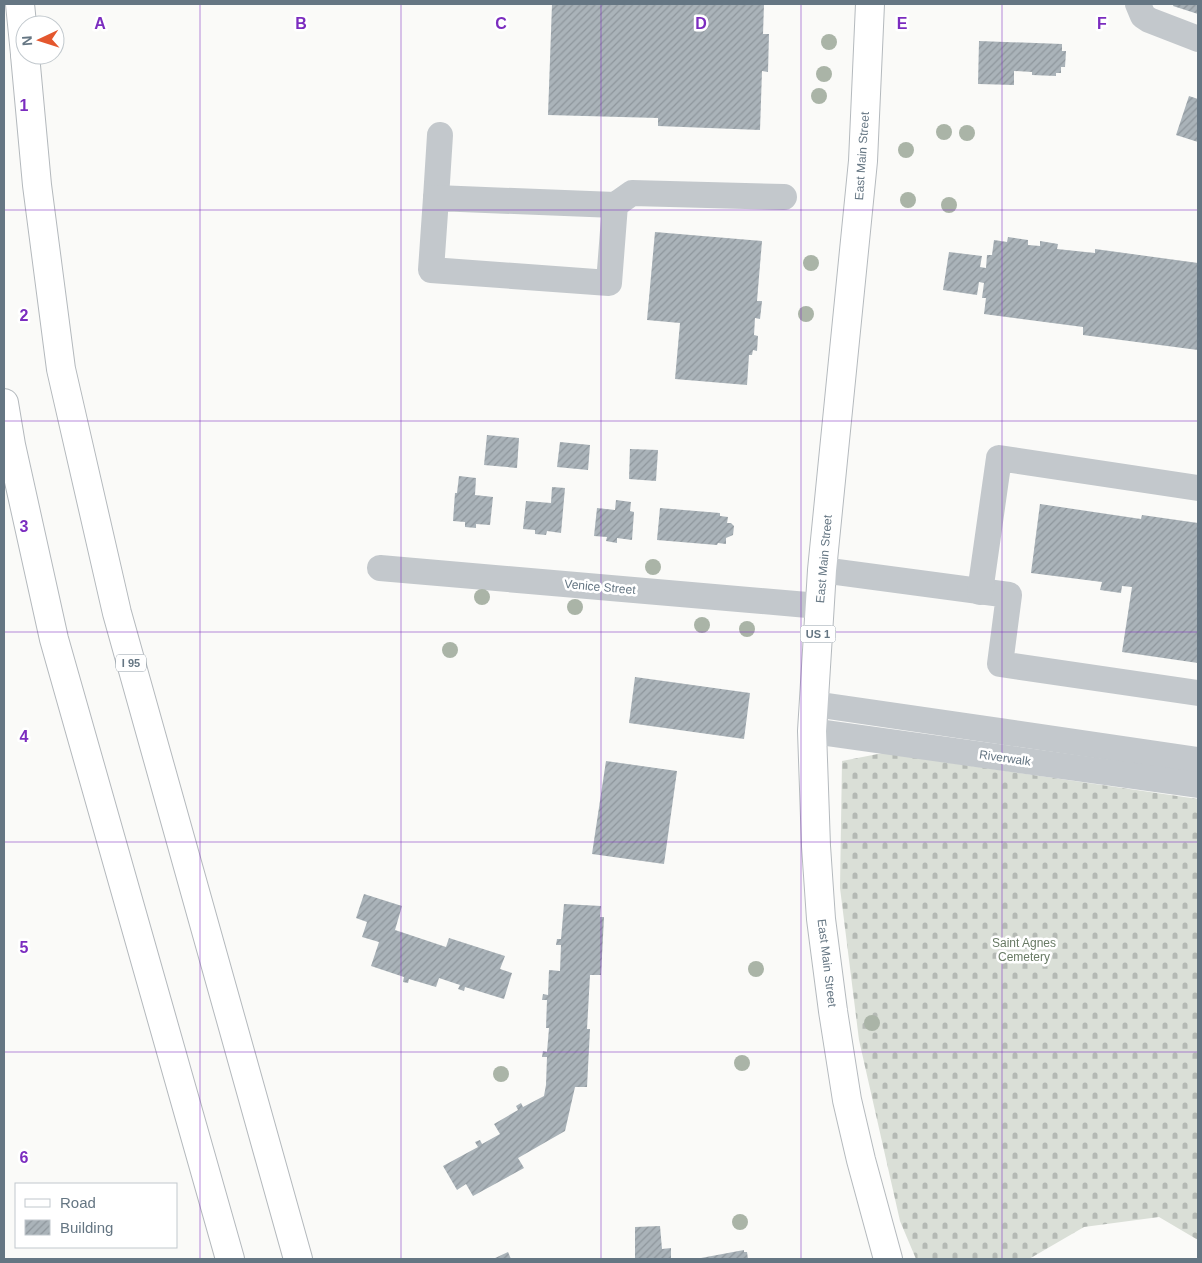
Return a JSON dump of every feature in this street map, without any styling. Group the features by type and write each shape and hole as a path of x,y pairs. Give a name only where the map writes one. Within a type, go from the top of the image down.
{"main road":[{"name":"East Main Street","path":"870,4 863,161 822,570 812,731 816,846 821,919 832,1011 847,1100 860,1160 888,1259"},
{"name":"I 95","path":"26,65 37,185 64,379 117,613 298,1259"},
{"path":"4,403 11,445 54,639"},
{"path":"4,473 54,639 230,1259"}],"street":[{"path":"1138,4 1143,16 1149,20 1198,39"},
{"path":"440,135 431,270 609,283 615,205"},
{"path":"436,198 615,205 632,193 784,198"},
{"path":"980,592 998,458 1198,488"},
{"name":"Venice Street","path":"380,568 819,606"},
{"path":"822,570 1009,595 1000,664 1198,693"},
{"name":"Riverwalk","path":"814,704 1198,760"},
{"name":"Riverwalk","path":"812,731 1198,785"}],"green space":[{"name":"Saint Agnes Cemetery","path":"883,753 1198,799 1198,1240 1159,1217 1084,1227 1029,1259 916,1259 900,1221 859,1040 840,888 842,761"}],"building":[{"path":"552,4 764,4 763,34 769,34 768,72 762,71 760,130 658,126 658,118 548,115"},
{"path":"1174,4 1198,4 1198,14 1173,6"},
{"path":"979,41 1062,44 1062,51 1066,51 1065,67 1061,67 1061,73 1056,73 1056,76 1032,75 1032,72 1014,71 1014,85 978,84"},
{"path":"1189,96 1198,99 1198,142 1176,135"},
{"path":"655,232 762,241 757,301 762,301 760,319 755,318 754,335 758,336 757,351 753,350 752,355 749,355 747,385 675,379 680,323 647,320"},
{"path":"1008,237 1028,240 1028,245 1040,246 1040,241 1058,244 1057,249 1095,253 1095,249 1198,263 1198,350 1083,335 1083,327 984,314 986,298 982,298 984,283 979,282 977,295 943,290 949,252 982,256 980,267 986,268 987,255 992,255 994,240 1007,242"},
{"path":"487,435 519,438 517,468 484,465"},
{"path":"560,442 590,445 588,470 557,467"},
{"path":"630,449 658,450 656,481 629,479"},
{"path":"459,476 476,478 475,495 493,497 490,525 476,524 476,528 465,527 465,522 453,521 455,493 457,493"},
{"path":"552,487 565,488 561,533 547,531 546,535 535,534 535,530 523,529 526,501 551,503"},
{"path":"616,500 631,502 630,511 634,512 632,540 617,538 617,543 606,541 607,537 594,536 597,508 615,510"},
{"path":"1040,504 1141,519 1142,515 1198,523 1198,663 1122,652 1132,587 1122,586 1121,593 1100,590 1102,582 1031,573"},
{"path":"660,508 720,513 720,516 728,517 727,523 731,523 734,526 733,535 726,538 726,544 718,543 717,545 657,540"},
{"path":"635,677 750,693 744,739 629,723"},
{"path":"606,761 677,771 664,864 592,854"},
{"path":"364,894 402,906 395,930 446,947 449,938 505,956 500,969 512,973 504,999 465,987 464,991 458,989 460,985 439,978 436,987 409,979 408,983 403,982 404,977 371,966 379,942 362,937 367,922 356,918"},
{"path":"564,904 601,906 600,917 604,917 601,975 590,975 587,1029 590,1029 587,1087 575,1087 565,1131 518,1158 524,1168 473,1196 466,1184 457,1190 443,1166 478,1147 475,1142 480,1140 482,1144 500,1134 494,1124 518,1110 516,1106 521,1103 523,1107 544,1096 547,1057 542,1057 543,1051 547,1052 549,1028 546,1028 547,1000 542,1000 543,994 548,995 549,970 560,971 561,945 556,945 557,939 561,939"},
{"path":"660,1226 662,1249 671,1248 671,1259 635,1259 635,1227"},
{"path":"744,1250 744,1252 747,1252 748,1259 701,1259 701,1258"},
{"path":"508,1252 511,1259 493,1259"}]}
